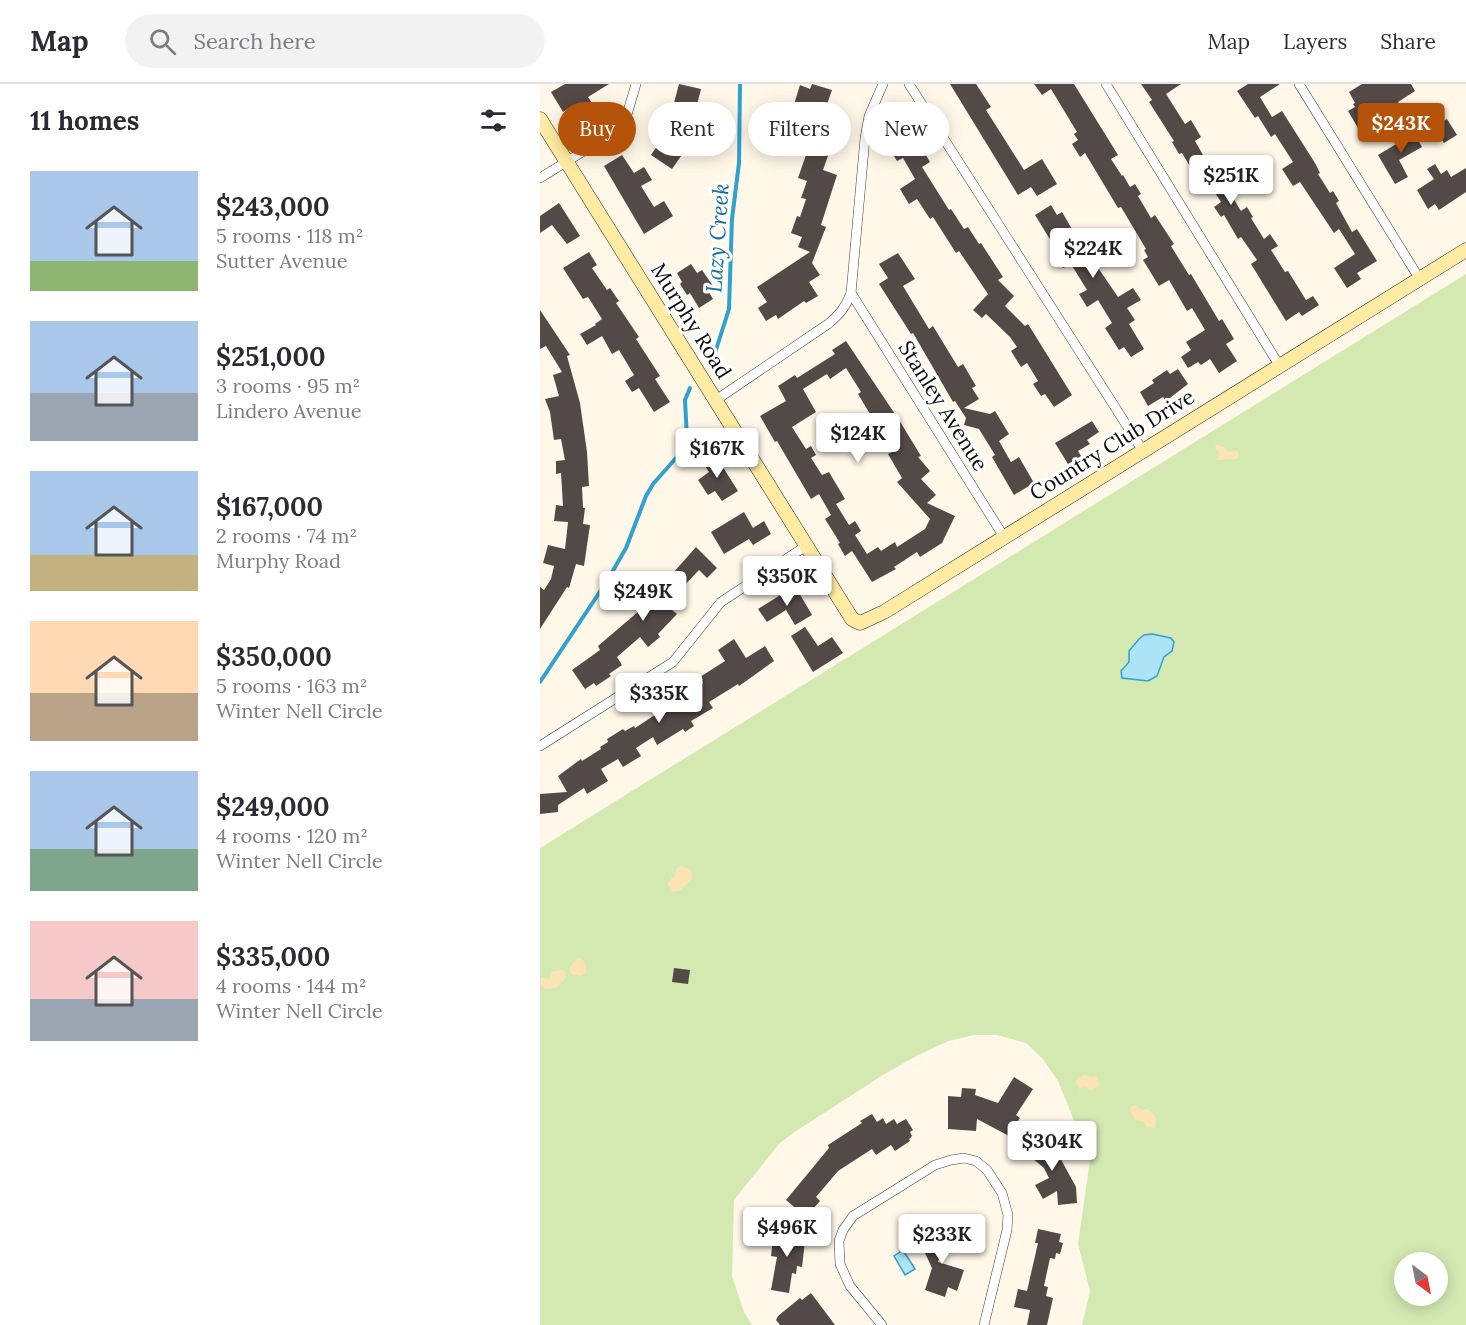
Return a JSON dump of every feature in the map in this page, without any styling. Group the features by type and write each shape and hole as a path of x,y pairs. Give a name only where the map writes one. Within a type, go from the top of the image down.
{"street":[{"path":"540,178 613,133 626,118 636,84"},
{"path":"716,400 828,324 846,306 851,293 865,138 869,116 883,84"},
{"path":"909,84 1143,450"},
{"path":"1106,84 1279,365"},
{"path":"1299,84 1419,278"},
{"name":"Murphy Road","path":"540,119 807,546"},
{"name":"Country Club Drive","path":"807,546 852,619 860,623 884,612 1466,250"},
{"name":"Stanley Avenue","path":"851,293 1004,537"},
{"path":"540,746 662,671 682,653 721,602 807,546"},
{"path":"882,1325 844,1276 839,1253 839,1241 843,1230 853,1216 935,1165 964,1158 976,1161 987,1170 1002,1193 1008,1215 1007,1230 984,1325"}],"green space":[{"path":"1466,274 1466,1325 1082,1325 1090,1291 1078,1244 1090,1160 1058,1081 1043,1059 1026,1043 997,1035 974,1035 949,1041 918,1055 793,1133 780,1143 734,1200 732,1276 744,1312 752,1325 540,1325 540,848"}],"sand":[{"path":"1217,445 1224,447 1228,452 1236,450 1239,454 1237,459 1218,460 1219,453 1215,447"},
{"path":"681,866 691,870 692,879 679,891 673,892 668,884 675,876 676,869"},
{"path":"578,957 583,960 587,971 582,976 572,975 569,969"},
{"path":"561,969 565,972 566,978 556,988 546,989 540,985 541,977 549,979 552,971"},
{"path":"1084,1074 1090,1077 1096,1076 1098,1087 1090,1090 1085,1087 1079,1089 1076,1082"},
{"path":"1135,1105 1142,1110 1147,1109 1152,1112 1156,1120 1155,1128 1147,1127 1143,1121 1135,1120 1130,1110 1131,1106"}],"water":[{"path":"1152,634 1171,638 1174,642 1172,651 1164,657 1157,676 1148,681 1122,678 1121,671 1129,662 1129,651 1144,635"},
{"path":"903,1250 915,1269 905,1275 894,1256"}],"building":[{"path":"565,84 609,84 588,97 591,102 558,104 551,92"},
{"path":"679,84 701,89 698,102 674,102"},
{"path":"812,84 832,90 828,102 795,102 800,85 810,89"},
{"path":"950,84 976,84 991,107 986,110 1024,170 1042,159 1057,184 1037,196 1031,187 1018,195"},
{"path":"1034,84 1074,84 1118,155 1111,159 1130,187 1135,184 1141,194 1138,196 1151,218 1155,215 1174,244 1171,246 1189,275 1191,274 1219,321 1222,319 1234,339 1226,344 1237,361 1219,373 1210,359 1201,365 1198,362 1188,368 1181,357 1191,350 1186,342 1205,330 1192,308 1187,311 1169,280 1159,286 1143,260 1148,257 1144,250 1146,249 1121,207 1118,208 1085,153 1080,157 1072,144 1078,140 1074,134 1077,132 1051,89 1042,95"},
{"path":"1141,84 1181,84 1166,94 1185,124 1191,120 1201,137 1195,141 1207,162 1217,155 1235,183 1227,188 1241,211 1247,207 1264,239 1270,234 1278,246 1271,250 1285,272 1288,271 1306,300 1313,296 1319,305 1302,316 1299,312 1286,321 1251,264 1257,260 1241,237 1238,239 1224,215 1221,217 1214,207 1221,202 1206,179 1200,183 1182,153 1179,154 1172,142 1174,141 1149,102 1152,100"},
{"path":"1248,84 1280,84 1260,97 1272,117 1282,111 1315,163 1320,173 1318,174 1330,193 1333,191 1339,201 1336,203 1352,232 1357,229 1377,261 1357,273 1361,279 1347,288 1334,268 1355,254 1339,229 1334,233 1300,182 1293,186 1282,169 1293,162 1275,134 1271,137 1258,116 1255,118 1237,91"},
{"path":"1362,84 1411,84 1415,91 1398,102 1400,106 1368,126 1366,123 1358,128 1348,111 1355,107 1349,92"},
{"path":"1416,119 1422,131 1415,135 1422,147 1399,160 1408,177 1395,184 1378,155 1413,134 1408,123"},
{"path":"1447,119 1457,135 1444,143 1434,127"},
{"path":"623,156 634,173 644,167 652,180 641,186 654,207 664,201 673,216 644,234 604,166"},
{"path":"652,156 681,156 672,169"},
{"path":"806,156 828,156 823,170 837,175 821,225 826,227 812,263 820,275 809,282 818,296 806,303 804,301 778,319 776,315 766,321 758,308 767,302 757,287 810,252 798,247 802,237 791,233 806,199 801,198 807,181 798,178"},
{"path":"894,156 926,156 930,162 922,167 949,210 951,209 964,229 968,227 979,244 981,243 1003,277 998,280 1014,296 1005,306 1025,326 1028,324 1072,395 1054,407 1045,394 1041,396 1033,384 1038,381 1027,363 1021,367 1011,351 1017,347 1010,337 986,314 982,318 973,310 988,294 959,251 956,253 933,217 930,219 917,199 909,204 900,189 915,179 903,158 897,161"},
{"path":"1435,164 1441,174 1447,170 1451,177 1466,168 1466,192 1439,210 1435,204 1428,209 1417,190 1434,179 1427,169"},
{"path":"559,203 580,236 567,244 552,225 540,233 540,216"},
{"path":"1051,205 1057,215 1062,212 1079,241 1085,238 1097,256 1092,259 1118,297 1133,288 1141,300 1127,308 1135,320 1129,324 1144,349 1131,357 1124,347 1119,350 1105,328 1112,323 1098,300 1087,307 1079,294 1087,290 1071,264 1063,268 1055,256 1059,254 1035,215"},
{"path":"589,252 597,265 592,268 607,290 610,288 619,301 616,303 639,337 636,339 660,376 655,379 670,402 654,412 639,388 632,392 625,381 634,375 619,350 612,354 602,336 587,345 580,334 602,319 588,297 583,299 563,268"},
{"path":"898,253 915,279 903,286 929,329 933,326 958,367 963,364 976,386 972,388 979,399 964,408 990,414 995,411 1009,434 999,441 1011,462 1019,457 1034,483 1014,495 992,457 995,455 979,429 964,425 966,418 955,401 953,402 913,333 911,334 879,284 888,278 879,264"},
{"path":"691,264 697,273 702,270 713,286 707,289 713,299 699,308 690,293 687,295 680,284 682,282 677,273"},
{"path":"540,310 570,355 567,356 580,403 587,452 589,486 582,487 583,508 585,508 583,524 590,525 584,566 576,564 569,588 567,587 540,629 540,587 544,590 551,579 554,566 543,563 548,545 565,549 568,522 554,521 556,505 563,506 561,473 556,474 556,461 565,460 561,439 554,440 550,412 545,399 559,396 553,375 562,372 546,346 540,349"},
{"path":"846,341 899,420 921,456 918,457 930,471 921,479 936,495 927,503 955,516 942,543 920,557 917,552 894,567 896,569 872,582 852,551 845,556 825,519 831,515 819,494 811,499 760,416 786,401 778,386 795,375 797,378 835,354 832,350","holes":["846,368 861,392 858,394 870,414 867,416 873,426 877,424 894,451 888,454 902,478 897,482 930,519 925,529 897,547 895,542 881,551 878,547 867,554 855,535 861,531 855,521 849,525 836,504 845,499 829,472 822,475 811,458 816,455 811,446 806,449 792,427 816,412 803,389 827,374 830,379"]},
{"path":"1178,369 1188,384 1166,401 1163,397 1148,406 1140,392 1154,383 1152,380 1167,370 1170,374"},
{"path":"1092,421 1099,432 1087,440 1090,444 1078,451 1081,456 1068,464 1055,443"},
{"path":"714,453 738,491 722,501 715,491 708,495 698,480 709,472 702,461"},
{"path":"744,512 753,528 764,521 771,534 753,545 749,539 724,554 711,532"},
{"path":"696,547 717,568 707,578 699,570 680,590 667,606 677,614 658,634 660,637 648,647 640,637 617,657 622,665 609,674 611,676 596,686 594,683 585,689 572,670 600,650 598,646 646,605 641,601 652,589 658,590"},
{"path":"795,586 812,615 795,625 786,610 767,622 758,609"},
{"path":"805,627 818,646 832,637 843,653 813,672 791,636"},
{"path":"734,639 746,658 765,646 774,661 739,686 738,684 709,702 713,708 691,721 694,726 685,732 683,729 657,745 653,737 636,748 641,756 623,767 618,759 601,769 608,781 587,794 584,788 558,805 558,812 540,814 540,794 567,792 558,776 581,759 582,761 601,749 600,747 608,742 607,739 623,729 625,731 634,726 635,728 664,709 661,704 675,695 677,699 703,683 700,677 725,661 718,650"},
{"path":"674,968 690,970 688,984 672,982"},
{"path":"1014,1077 1033,1089 1016,1115 1020,1118 1009,1136 977,1119 976,1131 948,1129 948,1096 961,1097 962,1088 976,1089 975,1095 998,1103"},
{"path":"872,1114 877,1122 883,1118 886,1124 894,1119 897,1124 906,1119 913,1130 910,1132 912,1136 910,1141 895,1151 891,1145 876,1155 872,1149 838,1171 816,1197 820,1201 806,1217 786,1200 829,1148 828,1145"},
{"path":"1033,1134 1058,1154 1076,1187 1077,1203 1058,1205 1057,1191 1043,1199 1035,1185 1049,1178 1044,1168 1021,1149"},
{"path":"951,1224 957,1235 945,1241 938,1262 964,1270 957,1291 948,1287 945,1297 925,1290 932,1268 925,1253 931,1235"},
{"path":"782,1228 806,1233 802,1267 797,1266 796,1274 792,1273 789,1293 771,1290 777,1257 771,1256 773,1239 780,1241"},
{"path":"1038,1229 1061,1234 1059,1242 1063,1243 1060,1254 1056,1253 1055,1259 1050,1258 1044,1286 1048,1287 1046,1296 1053,1298 1047,1325 1027,1325 1030,1310 1014,1307 1018,1289 1027,1291 1038,1243 1035,1243"},
{"path":"811,1293 835,1325 780,1325 776,1320 778,1316 800,1298 802,1300"}],"waterway":[{"name":"Lazy Creek","path":"714,356 729,309 732,219 739,163 740,84"},
{"name":"Lazy Creek","path":"540,682 607,581 626,548 653,484 684,449 687,439 685,400 690,388"}]}
